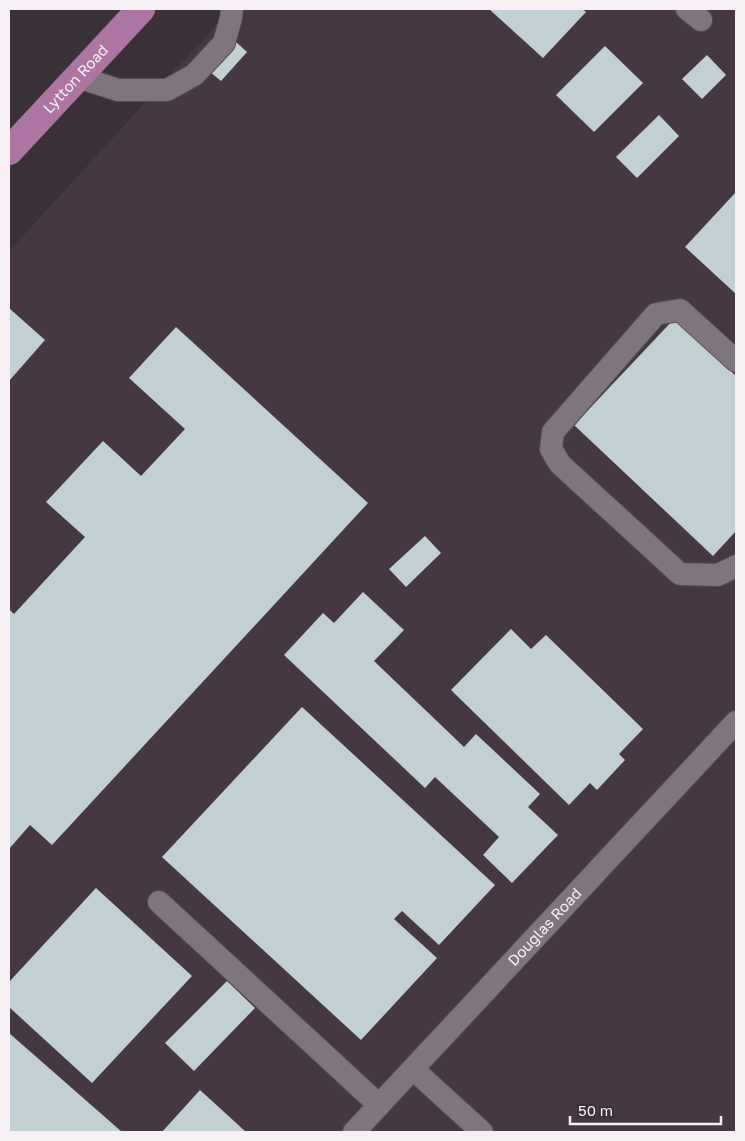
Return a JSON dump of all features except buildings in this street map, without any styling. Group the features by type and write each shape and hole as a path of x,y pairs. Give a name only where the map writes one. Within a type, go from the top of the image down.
{"main road":[{"name":"Lytton Road","path":"9,151 142,9"}],"street":[{"path":"78,77 118,90 167,90 194,75 224,43 232,9"},
{"path":"736,361 680,310 656,314 554,432 551,449 560,464 680,574 718,575 736,566"},
{"name":"Douglas Road","path":"354,1132 736,722"},
{"path":"159,902 379,1105"},
{"path":"413,1069 482,1132"}],"shaded area":[{"path":"231,9 736,9 736,1132 9,1132 9,251"}]}
